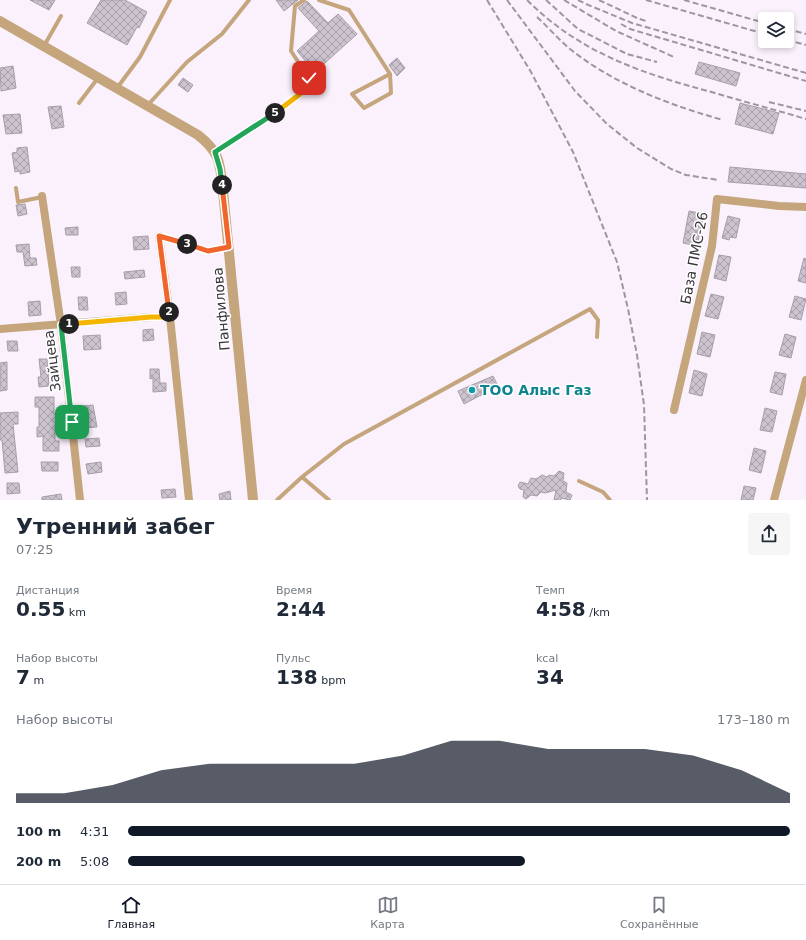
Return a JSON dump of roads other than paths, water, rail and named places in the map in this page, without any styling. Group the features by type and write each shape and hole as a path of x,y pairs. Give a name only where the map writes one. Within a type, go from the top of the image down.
{"street":[{"name":"Панфилова","path":"0,21 198,135 215,152 220,169 229,247 253,500"},
{"name":"Зайцева","path":"42,196 61,325 80,500"},
{"name":"База ПМС-26","path":"674,410 712,246 717,199 779,206 806,207"},
{"path":"159,236 170,317 189,500"},
{"path":"0,329 151,317 170,317"},
{"path":"774,500 806,380"}],"lane":[{"path":"117,88 140,57 170,0"},
{"path":"147,106 187,62 222,34 249,0"},
{"path":"215,152 278,111 308,88 309,78 291,50 296,6 304,0"},
{"path":"319,0 349,10 390,74 391,93 364,108 352,94 390,74"},
{"path":"44,46 61,16"},
{"path":"79,103 99,78"},
{"path":"16,188 18,202 42,196"},
{"path":"159,236 208,251 229,247"},
{"path":"277,500 302,477 344,444 590,309 598,320 597,337"},
{"path":"302,477 329,500"},
{"path":"579,481 603,492 610,500"}],"railway":[{"path":"487,0 531,72 573,152 617,262 637,355 644,405 647,500"},
{"path":"507,0 575,91 607,124 637,148 671,169 686,175 718,180"},
{"path":"527,0 569,35 615,60 663,78 806,119"},
{"path":"546,0 578,29 627,54 657,62"},
{"path":"564,0 616,31 674,57"},
{"path":"578,0 632,23 806,73"},
{"path":"599,0 646,21"},
{"path":"646,0 758,32"},
{"path":"684,0 758,21"},
{"path":"537,17 570,49 605,73 643,92 682,108 723,120"},
{"path":"621,24 630,29 806,81"},
{"path":"794,31 806,34"},
{"path":"794,42 806,45"},
{"path":"769,102 806,111"}],"place":[{"name":"ТОО Алыс Газ","path":"472,390"}]}
